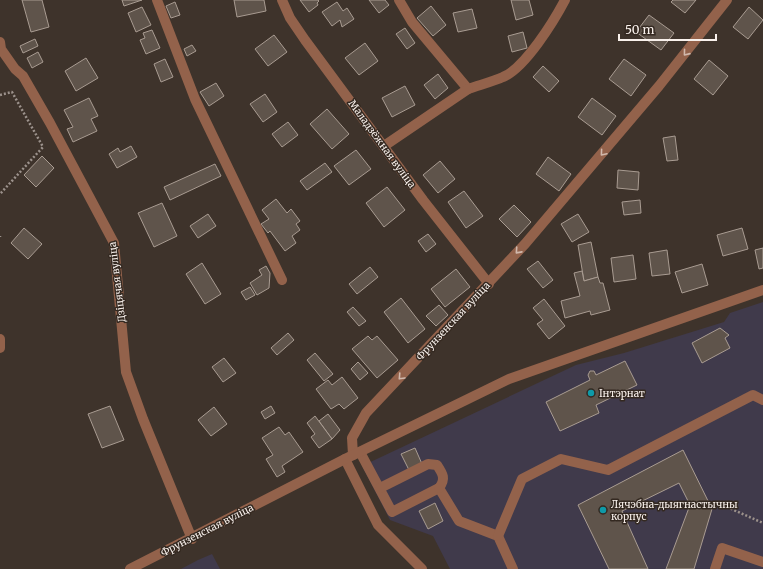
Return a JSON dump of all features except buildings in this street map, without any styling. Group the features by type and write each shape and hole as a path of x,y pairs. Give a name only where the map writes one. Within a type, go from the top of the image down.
{"street":[{"path":"157,0 195,100 282,280"},
{"name":"Маладзёжная вуліца","path":"282,0 290,18 305,40 423,200 489,284"},
{"path":"399,0 412,22 468,89"},
{"path":"384,146 468,89 505,77 517,66 554,21 565,0"},
{"name":"Фрунзенская вуліца","path":"130,569 192,539 353,455 352,438 366,413 525,244 659,86 727,0"},
{"name":"Дзіцячая вуліца","path":"0,42 1,49 15,69 23,76 50,123 114,242 126,372 143,420 192,539"},
{"path":"353,455 509,379 763,290"},
{"path":"0,339 0,348"},
{"path":"498,536 522,479 561,459 608,470 753,395 763,400"},
{"path":"353,455 380,488 392,512 439,488 443,483 444,475 437,465 428,464 380,488"},
{"path":"353,455 378,525 422,569"},
{"path":"439,488 459,521 498,536 513,569"},
{"path":"715,569 722,548 763,562"}],"path":[{"path":"0,95 12,92 43,147 0,194"},
{"path":"726,507 763,523"}],"shaded area":[{"path":"763,302 763,569 450,569 433,536 390,520 362,466 576,365 624,353 724,322 730,313"},
{"path":"212,554 220,569 181,569 198,560"}],"place":[{"name":"Інтэрнат","path":"591,393"},
{"name":"Лячэбна-дыягнастычны корпус","path":"603,510"}]}
